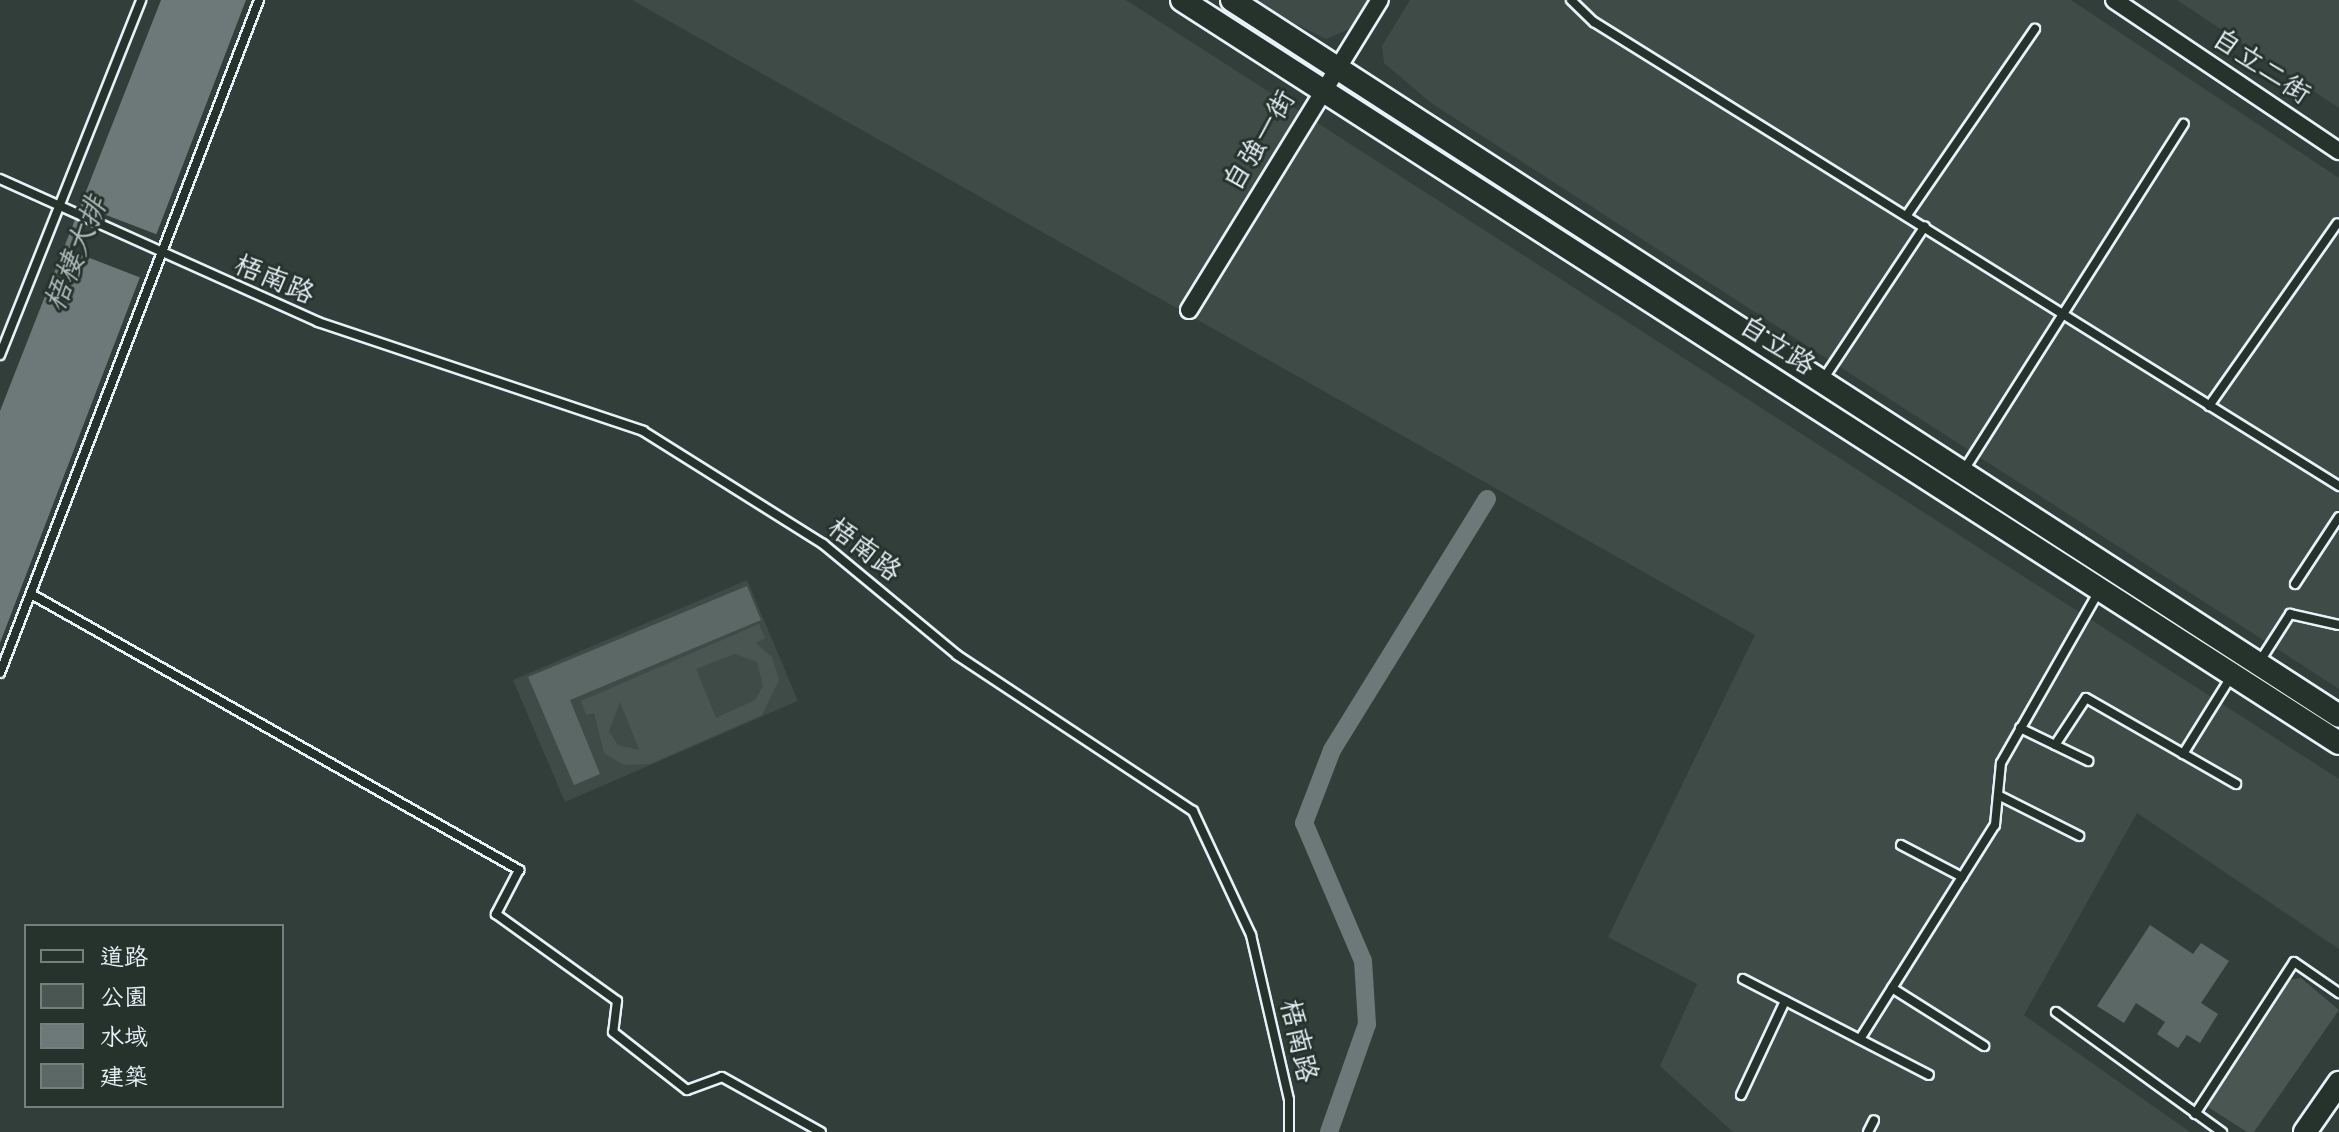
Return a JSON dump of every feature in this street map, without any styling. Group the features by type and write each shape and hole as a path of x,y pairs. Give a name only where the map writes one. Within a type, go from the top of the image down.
{"street":[{"name":"自立路","path":"1182,0 2339,743"},
{"name":"自立路","path":"1232,0 1824,378 2339,716"},
{"name":"自強一街","path":"1189,310 1334,66 1380,0"},
{"name":"自立二街","path":"2114,0 2339,151"},
{"path":"2305,1132 2339,1083"}],"lane":[{"path":"0,355 141,0"},
{"path":"0,673 259,0"},
{"path":"1571,0 1594,22 2339,486"},
{"path":"1907,215 2035,29"},
{"path":"1963,471 2184,124"},
{"path":"0,179 57,208"},
{"name":"梧南路","path":"57,208 318,322 643,431 823,544 957,655 1193,811 1251,935 1289,1100 1289,1132"},
{"path":"2209,406 2337,224"},
{"path":"1824,378 1925,226"},
{"path":"2295,584 2339,517"},
{"path":"1860,1039 1995,825 2001,763 2100,590"},
{"path":"31,594 519,870 496,914 617,1001 613,1032 687,1090 722,1077 821,1132"},
{"path":"2258,665 2290,614 2339,625"},
{"path":"2183,754 2233,674"},
{"path":"2055,745 2086,698 2236,784"},
{"path":"2020,728 2088,761"},
{"path":"1998,795 2079,836"},
{"path":"1901,845 1962,877"},
{"path":"2195,1114 2294,962 2339,993"},
{"path":"1743,979 1929,1075"},
{"path":"1892,988 1984,1046"},
{"path":"1741,1095 1785,1001"},
{"path":"2056,1012 2222,1132"},
{"path":"1868,1132 1874,1120"}],"shaded area":[{"path":"632,0 1126,0 2339,779 2339,949 2137,813 2024,1015 2190,1132 1733,1132 1660,1066 1697,984 1608,937 1755,635"},
{"path":"1248,0 1373,0 1356,26 1326,39"},
{"path":"1410,0 2071,0 2339,178 2339,689 1431,103 1384,63 1382,46"},
{"path":"2177,0 2339,0 2339,108"},
{"path":"747,580 798,701 565,802 513,680"}],"green space":[{"path":"759,624 765,638 756,643 772,657 779,680 762,715 650,764 624,765 604,753 594,713 586,715 581,701","holes":["735,654 757,662 763,686 755,700 716,718 696,669","620,702 639,749 639,750 618,745 609,731"]},
{"path":"2301,978 2339,1010 2254,1132 2247,1132 2208,1107 2207,1094 2286,980"}],"water":[{"name":"梧棲大排","path":"161,0 246,0 0,643 0,411"}],"pier":[{"path":"85,207 161,236 144,279 69,250"}],"building":[{"path":"747,586 761,620 570,700 600,774 574,785 528,677"},
{"path":"2150,925 2193,954 2201,943 2229,961 2201,1003 2218,1014 2200,1043 2187,1035 2178,1048 2157,1034 2165,1022 2136,1003 2124,1023 2097,1006"}],"waterway":[{"path":"1329,1132 1367,1024 1363,961 1304,823 1332,750 1487,499"}]}
